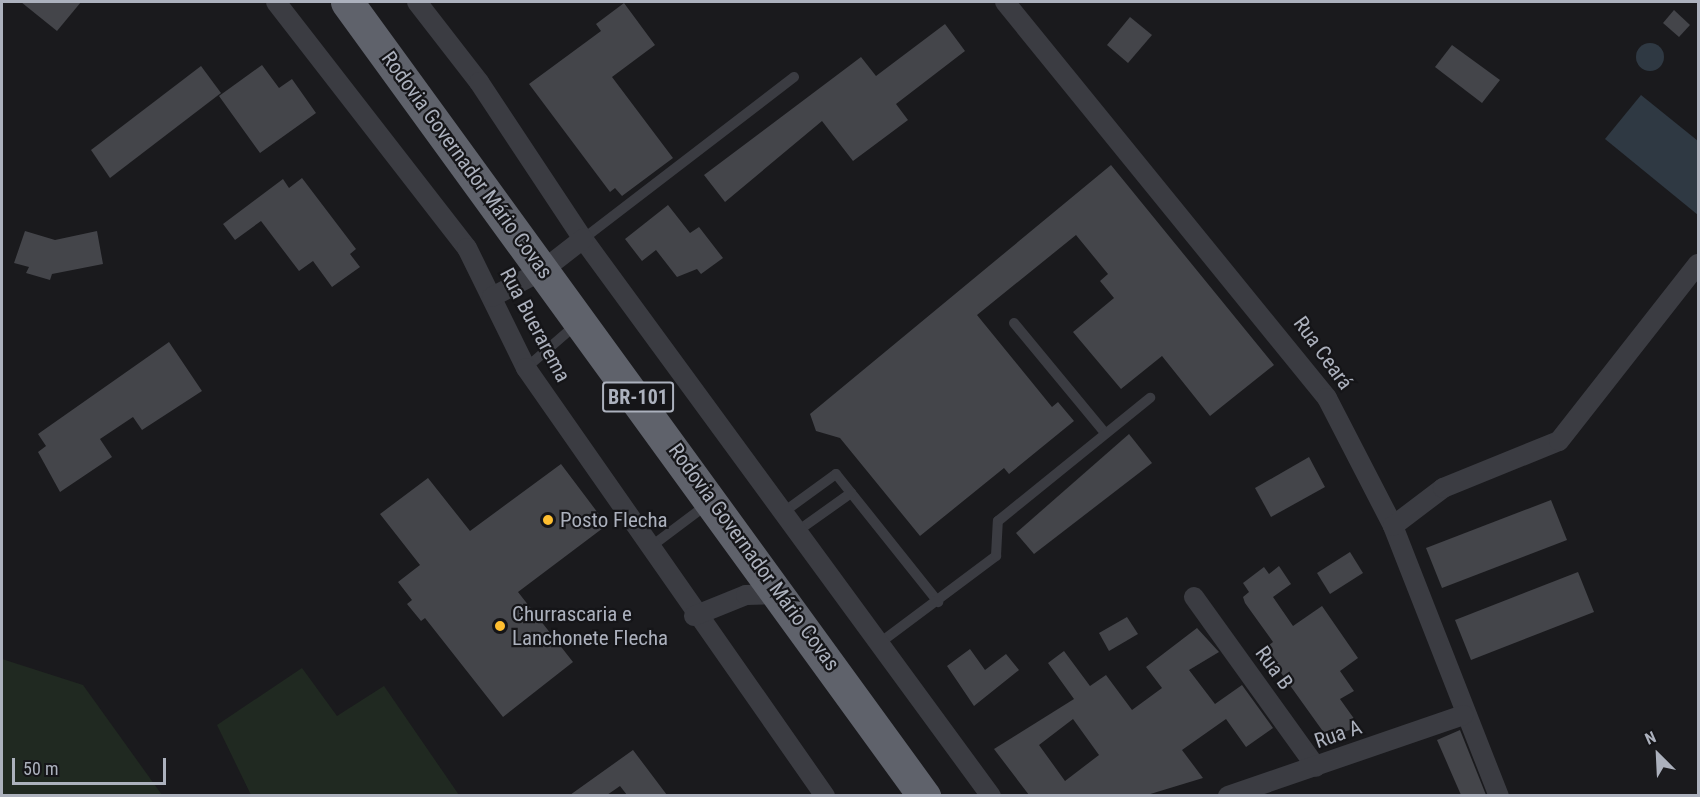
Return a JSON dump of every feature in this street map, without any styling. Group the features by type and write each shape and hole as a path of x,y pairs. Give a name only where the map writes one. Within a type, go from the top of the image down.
{"highway":[{"name":"Rodovia Governador Mário Covas","path":"347,2 582,321 924,795"}],"street":[{"name":"Rua Buerarema","path":"276,2 468,248 526,368 694,616 825,795"},
{"path":"417,2 493,101 583,239 992,795"},
{"name":"Rua Ceará","path":"1005,2 1327,398 1393,526 1463,715 1499,795"},
{"path":"492,297 543,270 583,239"},
{"path":"1393,526 1443,488 1559,441 1698,264"},
{"path":"694,616 746,595 778,594"},
{"name":"Rua B","path":"1194,597 1316,767"},
{"name":"Rua A","path":"1228,795 1316,767 1463,715"}],"lane":[{"path":"583,239 794,77"},
{"path":"526,368 582,321"},
{"path":"1014,323 1105,433"},
{"path":"881,642 938,603 996,556 998,521 1150,398"},
{"path":"785,511 836,474 938,603"},
{"path":"799,530 851,493"},
{"path":"649,548 712,500"}],"shaded area":[{"path":"1650,43 1660,47 1664,57 1660,67 1650,71 1640,67 1636,57 1640,47"},
{"path":"1641,95 1698,141 1698,215 1605,139"},
{"path":"2,659 83,685 162,795 2,795"},
{"path":"302,668 337,716 384,686 459,795 251,795 217,725"}],"building":[{"path":"21,2 81,2 57,31"},
{"path":"624,3 655,45 612,77 673,158 622,196 615,188 610,192 529,84 601,31 596,24"},
{"path":"1674,10 1690,25 1679,37 1663,23"},
{"path":"1130,17 1152,35 1128,63 1107,45"},
{"path":"945,24 965,51 896,104 908,120 853,161 822,121 725,202 704,175 861,57 876,76"},
{"path":"1452,45 1500,80 1482,103 1435,67"},
{"path":"262,65 279,88 292,79 316,113 260,153 219,96"},
{"path":"201,66 221,93 110,178 91,150"},
{"path":"1111,165 1274,365 1210,416 1162,356 1121,389 1073,332 1114,298 1100,281 1108,274 1076,235 977,315 1052,407 1058,402 1074,421 1009,474 1004,468 920,536 840,438 816,431 810,414"},
{"path":"302,178 356,249 350,254 360,267 332,287 313,261 299,271 261,221 235,240 223,224 283,179 289,188"},
{"path":"668,205 690,233 699,227 723,258 701,274 697,269 677,277 656,250 642,261 625,239"},
{"path":"25,231 55,240 97,231 103,264 52,274 50,280 26,273 29,267 14,263"},
{"path":"169,342 202,391 142,430 133,417 100,439 112,457 60,492 38,452 46,446 38,434"},
{"path":"1129,434 1152,463 1034,554 1016,533"},
{"path":"1309,457 1325,487 1271,517 1255,488"},
{"path":"561,464 607,525 518,592 573,662 503,717 425,618 421,621 407,604 412,600 398,582 420,565 380,514 428,478 470,531"},
{"path":"1551,500 1567,540 1442,588 1426,548"},
{"path":"1350,552 1363,573 1330,594 1317,573"},
{"path":"1279,566 1291,584 1273,597 1293,626 1322,606 1358,658 1340,671 1354,691 1340,699 1360,727 1327,737 1264,649 1273,642 1245,603 1243,597 1249,592 1243,583 1264,567 1269,574"},
{"path":"1578,572 1594,612 1471,660 1455,620"},
{"path":"1127,617 1138,634 1109,651 1099,633"},
{"path":"1197,628 1219,652 1189,670 1215,704 1242,685 1273,728 1246,747 1226,719 1182,750 1203,778 1147,795 1029,795 994,749 1074,699 1048,663 1064,651 1090,686 1106,675 1132,710 1162,688 1146,667","holes":["1073,719 1099,755 1065,781 1039,745"]},
{"path":"970,649 985,670 1006,654 1019,670 974,706 947,666"},
{"path":"1460,730 1486,795 1461,795 1437,740"},
{"path":"633,750 667,795 627,795 620,786 607,795 570,795"}],"place":[{"name":"Posto Flecha","path":"548,520"},
{"name":"Churrascaria e Lanchonete Flecha","path":"500,626"}]}
